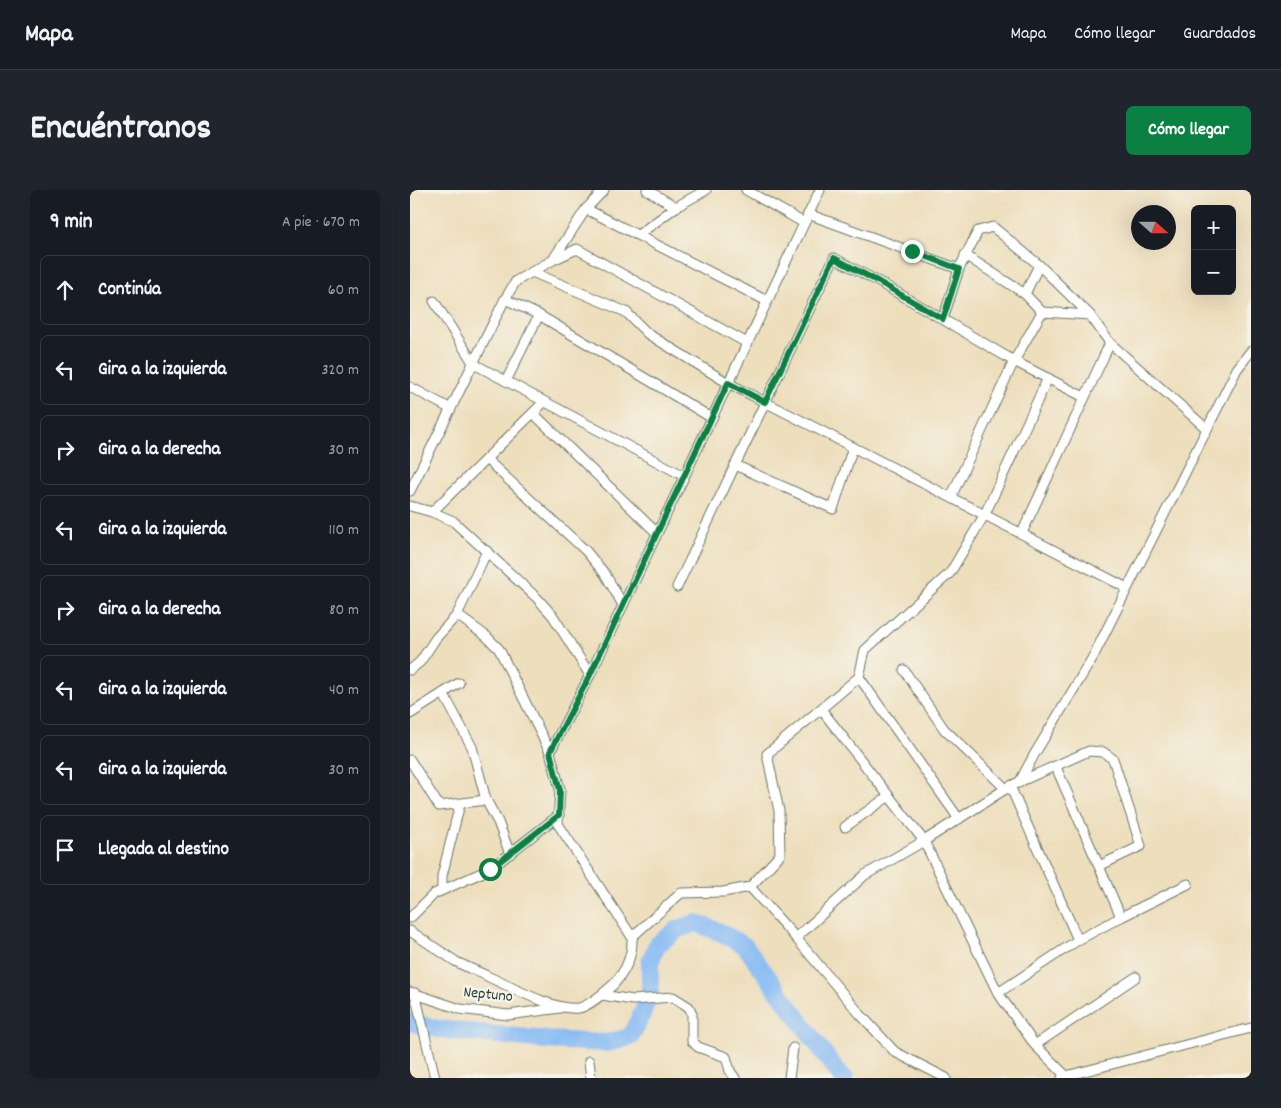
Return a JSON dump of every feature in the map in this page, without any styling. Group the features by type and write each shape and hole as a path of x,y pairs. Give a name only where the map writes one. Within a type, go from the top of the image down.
{"street":[{"path":"553,260 586,209 604,190"},
{"path":"646,190 676,207"},
{"path":"638,235 676,207 706,190"},
{"path":"746,190 806,218 959,269"},
{"path":"550,752 590,675 820,190"},
{"path":"586,209 767,301"},
{"path":"943,319 959,269 978,231 993,227 1039,265 1090,315 1110,343 1207,429"},
{"path":"410,491 516,281 577,249 747,343"},
{"path":"965,255 1025,294 1042,312 1090,315"},
{"path":"677,587 834,258 879,282 1014,361 1084,397"},
{"path":"1025,294 1039,265"},
{"path":"532,272 626,312 648,334 728,383 1127,588"},
{"path":"506,299 539,315 712,418"},
{"path":"434,301 474,364 684,476"},
{"path":"951,497 1014,361 1042,312"},
{"path":"506,381 539,315"},
{"path":"1022,533 1110,343"},
{"path":"1012,786 1034,755 1093,657 1237,369 1251,351"},
{"path":"456,615 486,636 499,649 550,752 560,790 558,824 632,937 681,893 723,892 750,887 780,855 779,811 767,754 859,678 865,650 950,573 985,514 1048,378"},
{"path":"410,387 451,409"},
{"path":"432,512 544,402"},
{"path":"533,413 657,533"},
{"path":"735,465 833,509 853,447"},
{"path":"486,459 586,551 606,574 623,604"},
{"path":"410,506 453,520 537,598 553,616 590,675"},
{"path":"410,670 420,662 436,638 456,615 486,551"},
{"path":"904,670 944,730 1012,786 1078,940"},
{"path":"859,678 959,819"},
{"path":"410,714 459,683"},
{"path":"443,693 472,746 486,800 498,822 510,854"},
{"path":"821,709 924,841 998,993 1035,1045 1064,1077 1251,1028"},
{"path":"796,938 866,875 1012,786 1089,751 1103,752 1113,759 1142,846 1099,866"},
{"path":"410,760 439,806 486,800"},
{"path":"1056,767 1121,916"},
{"path":"845,827 889,796"},
{"path":"442,890 442,876 460,804"},
{"path":"410,918 434,894 490,869 559,815"},
{"path":"998,993 1078,940 1121,916 1188,884"},
{"path":"750,887 895,1052 946,1078"},
{"path":"410,931 457,962 546,1002 565,1007"},
{"name":"Neptuno","path":"412,993 460,1009 508,1015 565,1007 580,1008 602,995 620,977 629,962 632,937"},
{"path":"1035,1045 1136,977"},
{"path":"412,993 419,1012 435,1078"},
{"path":"602,995 633,1000 673,997 689,1007 692,1014 692,1041 698,1047 726,1057 730,1071 735,1078"},
{"path":"789,1078 793,1048"},
{"path":"589,1061 591,1078"}],"waterway":[{"path":"410,1022 438,1029 547,1040 606,1043 630,1037 643,1012 650,991 650,962 657,945 678,929 696,923 720,932 745,946 840,1075 845,1078"}],"route":[{"path":"490,869 559,815 560,790 550,752 590,675 728,383 765,402 834,258 943,319 959,269 912,251"}]}
